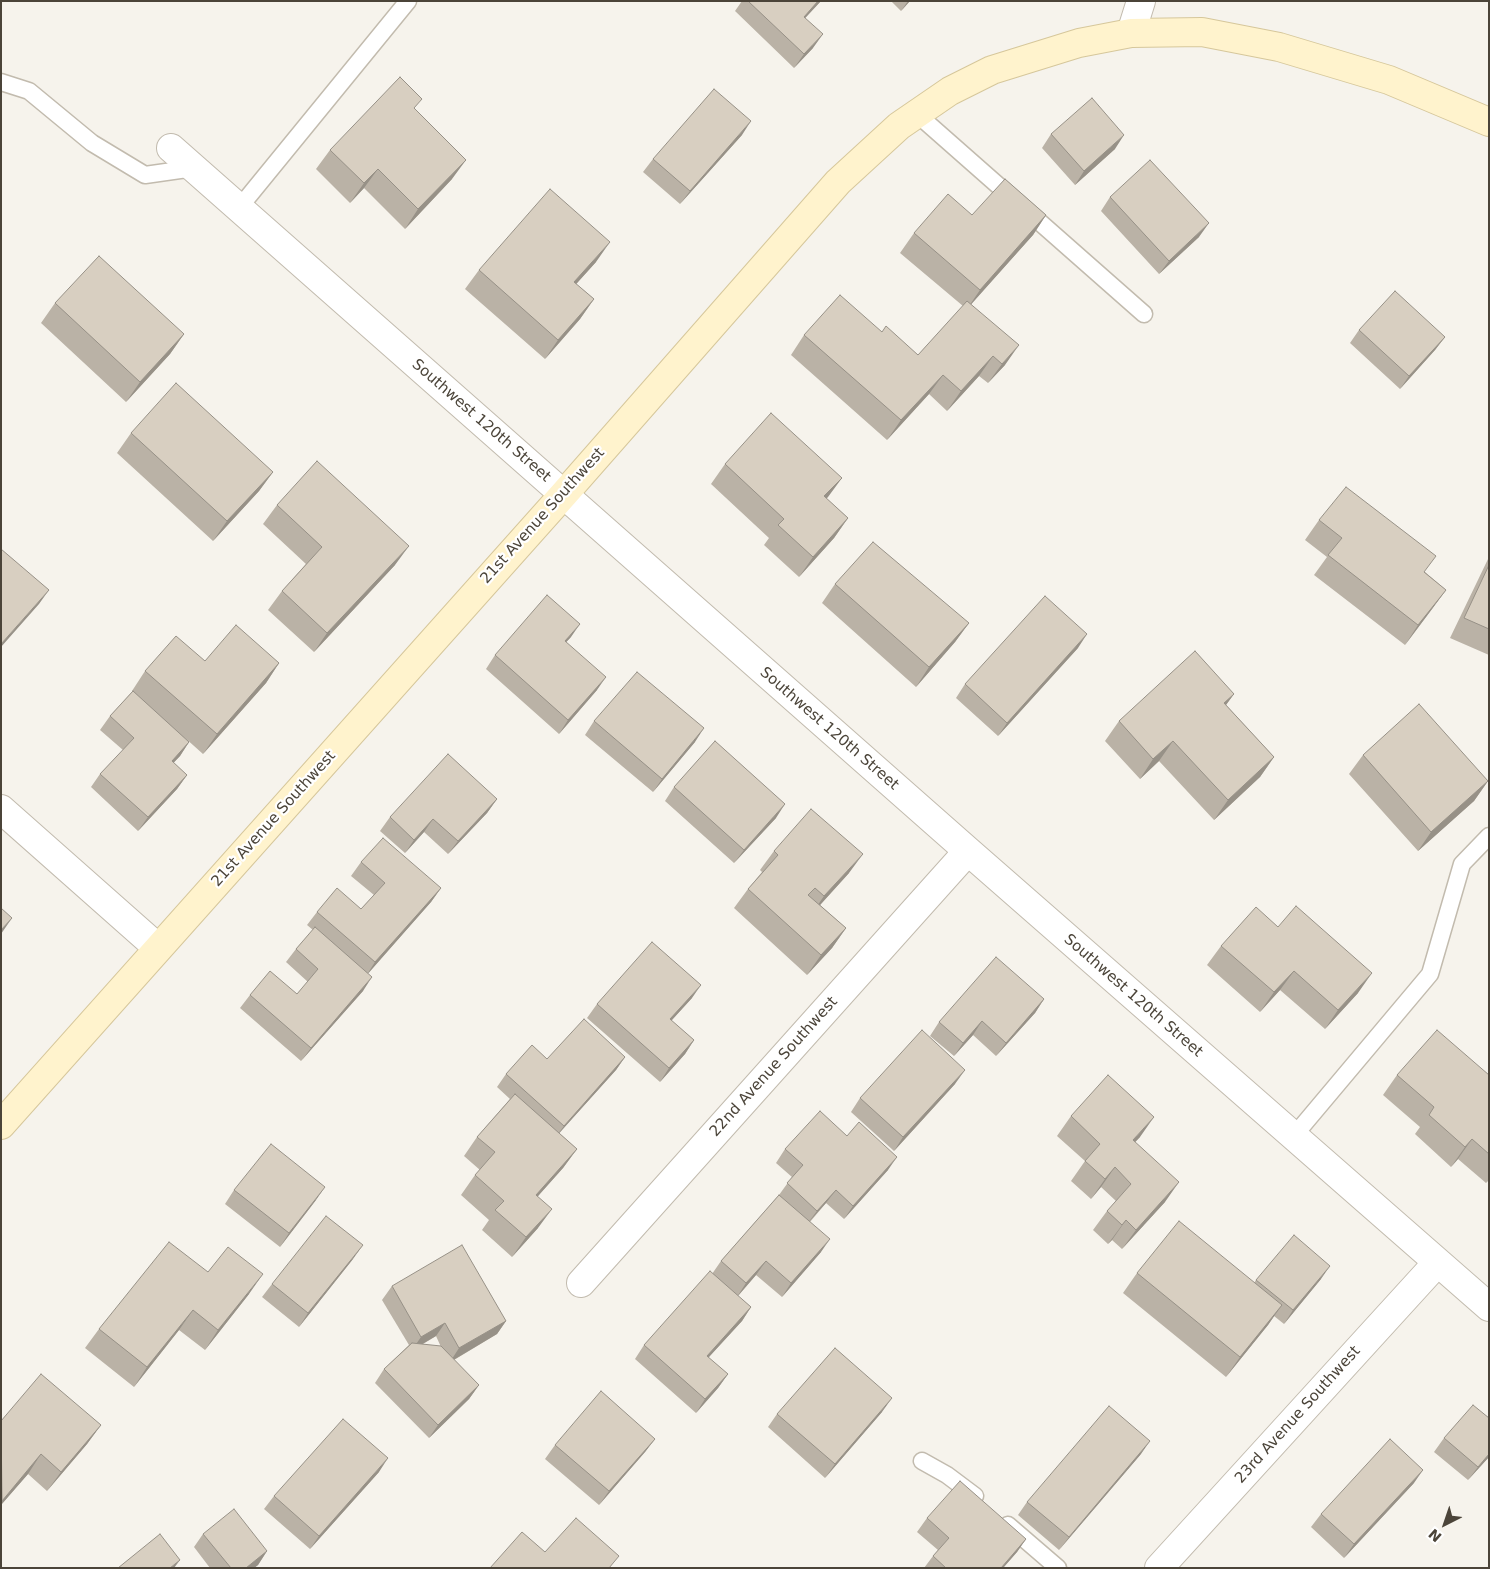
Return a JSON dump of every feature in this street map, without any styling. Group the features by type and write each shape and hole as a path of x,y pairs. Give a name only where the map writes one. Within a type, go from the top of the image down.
{"street":[{"path":"1131,33 1141,1"},
{"name":"21st Avenue Southwest","path":"1,1125 564,494 838,182 899,126 950,91 992,70 1079,43 1131,33 1202,32 1278,46 1389,80 1489,122"},
{"name":"Southwest 120th Street","path":"171,148 968,851 1489,1307"},
{"path":"1,809 158,948"},
{"name":"22nd Avenue Southwest","path":"581,1283 968,851"},
{"name":"23rd Avenue Southwest","path":"1159,1568 1437,1262"}],"lane":[{"path":"239,208 408,1"},
{"path":"1,82 29,91 92,143 145,175 194,168"},
{"path":"917,114 1144,314"},
{"path":"1294,1137 1430,974 1462,864 1489,836"},
{"path":"922,1461 948,1475 1058,1568"}],"building":[{"path":"748,1 818,1 804,17 823,34 804,54"},
{"path":"400,77 422,99 414,108 466,160 418,209 378,169 364,183 330,150"},
{"path":"714,89 751,121 690,191 653,159"},
{"path":"1092,98 1124,135 1084,171 1051,134"},
{"path":"1150,160 1209,223 1169,261 1110,197"},
{"path":"1005,179 1046,215 980,290 914,233 948,194 972,215"},
{"path":"550,189 610,242 574,282 594,299 558,340 479,270"},
{"path":"99,256 184,334 140,382 55,303"},
{"path":"1395,291 1445,337 1409,376 1359,330"},
{"path":"840,295 882,332 886,326 918,355 967,301 1019,345 1002,364 993,356 961,391 943,375 901,420 804,335"},
{"path":"176,383 273,472 227,521 131,433"},
{"path":"771,413 842,478 824,496 848,518 813,557 778,525 784,519 725,464"},
{"path":"317,461 409,546 327,633 282,591 322,547 277,505"},
{"path":"1346,487 1436,556 1424,572 1446,590 1418,625 1328,555 1342,538 1319,520"},
{"path":"873,542 969,623 929,667 835,584"},
{"path":"1,549 49,590 1,644"},
{"path":"1489,565 1489,629 1464,618"},
{"path":"547,595 580,624 565,641 606,677 568,720 495,655"},
{"path":"1045,596 1087,634 1007,723 965,684"},
{"path":"236,625 279,663 217,734 145,671 176,636 205,661"},
{"path":"1195,651 1234,694 1224,703 1274,757 1228,800 1173,741 1153,759 1119,721"},
{"path":"637,672 704,728 662,779 594,721"},
{"path":"133,691 189,742 172,761 187,775 148,817 100,774 134,738 110,716"},
{"path":"1419,704 1488,781 1431,832 1363,755"},
{"path":"715,741 785,804 744,850 674,787"},
{"path":"448,754 497,799 458,841 433,819 414,840 390,817"},
{"path":"811,809 863,854 824,896 815,888 808,895 846,928 821,955 748,889 778,855 774,851"},
{"path":"383,838 441,888 375,962 317,912 337,888 361,909 385,883 361,862"},
{"path":"1296,906 1372,973 1338,1010 1294,971 1274,992 1221,946 1256,907 1278,927"},
{"path":"1,908 12,918 1,930"},
{"path":"315,927 372,977 311,1048 250,995 270,971 297,994 318,969 296,949"},
{"path":"652,942 701,985 670,1019 694,1040 669,1068 597,1004"},
{"path":"996,957 1044,999 1006,1043 982,1021 963,1043 939,1022"},
{"path":"584,1019 625,1057 564,1126 506,1074 532,1045 547,1059"},
{"path":"922,1030 965,1070 903,1137 860,1098"},
{"path":"1437,1030 1489,1075 1489,1154 1472,1139 1465,1147 1429,1115 1434,1107 1397,1075"},
{"path":"1108,1075 1154,1117 1133,1140 1179,1182 1136,1230 1126,1220 1122,1225 1107,1211 1131,1184 1115,1167 1105,1179 1085,1161 1100,1144 1071,1116"},
{"path":"515,1094 577,1149 536,1195 552,1209 526,1237 495,1210 504,1201 475,1175 495,1152 477,1137"},
{"path":"820,1111 847,1136 859,1122 897,1157 853,1206 836,1190 817,1211 787,1183 803,1165 785,1149"},
{"path":"271,1144 325,1187 289,1233 234,1190"},
{"path":"779,1195 830,1239 791,1283 766,1261 746,1283 721,1261"},
{"path":"326,1216 363,1245 308,1313 272,1284"},
{"path":"1179,1221 1282,1305 1240,1357 1137,1273"},
{"path":"1294,1235 1330,1266 1293,1310 1256,1280"},
{"path":"169,1242 208,1272 228,1247 263,1274 218,1330 193,1310 147,1367 99,1329"},
{"path":"462,1245 506,1321 459,1348 445,1323 421,1337 392,1286"},
{"path":"710,1271 751,1307 707,1356 728,1374 705,1399 644,1345"},
{"path":"412,1343 441,1346 479,1385 438,1425 384,1369"},
{"path":"835,1348 892,1398 835,1464 777,1414"},
{"path":"41,1374 101,1425 61,1472 41,1454 2,1501 1,1421"},
{"path":"601,1391 655,1439 609,1491 555,1445"},
{"path":"1473,1405 1489,1418 1489,1454 1478,1467 1444,1438"},
{"path":"1109,1406 1150,1441 1069,1537 1027,1502"},
{"path":"343,1419 388,1458 319,1536 274,1496"},
{"path":"1390,1439 1423,1470 1354,1544 1321,1514"},
{"path":"960,1481 1026,1539 1001,1568 946,1568 933,1556 949,1538 927,1518"},
{"path":"234,1509 267,1551 246,1568 231,1568 203,1534"},
{"path":"576,1518 619,1556 609,1568 490,1568 522,1532 545,1552"},
{"path":"160,1534 180,1560 170,1568 118,1568"}]}
